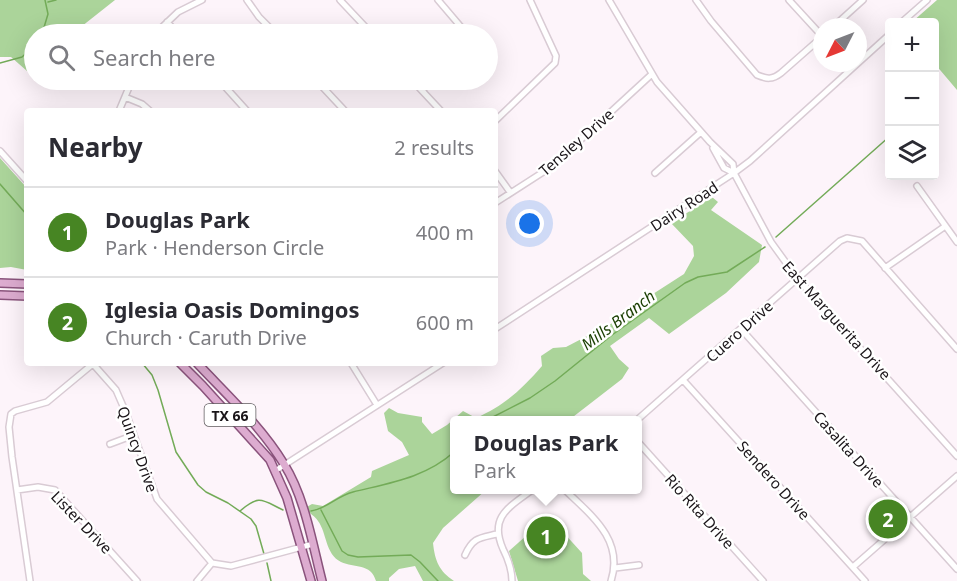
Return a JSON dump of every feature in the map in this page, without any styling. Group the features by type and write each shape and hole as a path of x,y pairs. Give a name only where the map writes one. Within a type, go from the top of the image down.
{"main road":[{"path":"0,283 24,285"},
{"path":"0,295 24,296"},
{"name":"TX 66","path":"183,366 255,443 276,471 287,498 311,581"},
{"name":"TX 66","path":"199,366 260,431 285,465 297,491 322,581"}],"street":[{"path":"167,22 178,12 202,0"},
{"path":"247,0 266,24"},
{"path":"340,0 363,24"},
{"path":"438,0 458,24"},
{"path":"498,118 555,63 556,56 530,0"},
{"name":"East Marguerita Drive","path":"609,0 652,74 701,132 733,164 734,173 771,242 797,278 957,456"},
{"path":"696,0 757,75 767,79 775,78 813,45"},
{"path":"789,0 813,27"},
{"path":"843,18 863,0"},
{"path":"907,18 927,0"},
{"name":"Dairy Road","path":"867,55 885,39"},
{"name":"Dairy Road","path":"498,325 734,173 848,72"},
{"name":"Tensley Drive","path":"498,201 551,167 652,74"},
{"path":"120,108 128,90"},
{"path":"228,90 244,108"},
{"path":"325,90 342,108"},
{"path":"422,90 438,108"},
{"path":"125,97 147,108"},
{"path":"655,173 701,132"},
{"path":"0,151 24,178"},
{"path":"498,175 510,192"},
{"path":"917,186 944,227 957,242"},
{"path":"944,227 885,268 957,349"},
{"name":"Cuero Drive","path":"642,416 840,241 847,238 862,241 885,268"},
{"name":"Casalita Drive","path":"741,329 957,569"},
{"path":"30,581 9,427 11,414 47,402 90,366"},
{"name":"Quincy Drive","path":"96,366 116,390 157,500 212,563"},
{"path":"353,366 378,405"},
{"path":"276,471 436,366"},
{"name":"Sendero Drive","path":"683,380 865,581"},
{"path":"110,444 134,435"},
{"name":"Rio Rita Drive","path":"642,446 763,581"},
{"path":"853,567 957,476"},
{"name":"Lister Drive","path":"17,490 38,487 55,490 137,581"},
{"path":"512,581 508,559 497,534 497,527 500,517 526,494"},
{"path":"570,494 606,533 613,549 615,568 611,581"},
{"path":"465,555 469,546 476,539 497,534"},
{"path":"197,581 212,563 231,566 313,544"},
{"path":"615,568 639,565"}],"green space":[{"path":"0,0 115,0 85,24 24,24 24,68 11,57 0,57"},
{"path":"937,0 957,0 957,90 939,69 939,18 917,18"},
{"path":"0,158 24,185 24,269 0,268"},
{"path":"712,197 718,202 711,210 762,245 759,262 726,293 669,334 649,318 610,346 629,368 622,379 574,416 480,416 496,408 520,390 542,366 541,356 553,348 566,347 589,335 597,334 684,274 694,256 693,246 671,223"},
{"path":"389,408 398,413 422,417 422,422 432,434 450,422 450,494 481,494 443,528 433,543 439,565 454,581 423,581 415,566 399,569 389,578 389,581 376,581 370,571 346,564 336,558 329,549 318,521 305,508 312,504 323,506 371,477 372,471 409,455 402,442 388,431 384,413"},
{"path":"463,411 472,416 457,416"},
{"path":"545,519 552,520 582,553 583,574 591,581 518,581 509,551"}],"waterway":[{"name":"Mills Branch","path":"45,0 48,14 45,24"},
{"path":"48,2 56,0"},
{"name":"Mills Branch","path":"0,63 24,55"},
{"name":"Mills Branch","path":"776,237 885,140"},
{"name":"Mills Branch","path":"0,184 24,212"},
{"name":"Mills Branch","path":"495,416 530,398 555,381 612,335 685,283 698,277 727,272 765,247"},
{"name":"Mills Branch","path":"144,366 152,375 158,390 176,452 198,485 251,519 256,526 264,554"},
{"name":"Mills Branch","path":"311,511 322,508 347,494 419,474 450,455"},
{"name":"Mills Branch","path":"240,511 252,502 261,500 283,510"},
{"path":"321,510 342,551 348,555 358,557 411,555 438,581"},
{"name":"Mills Branch","path":"267,563 271,581"}],"place":[{"name":"Iglesia Oasis Domingos","path":"888,519"},
{"name":"Douglas Park","path":"546,536"}]}
